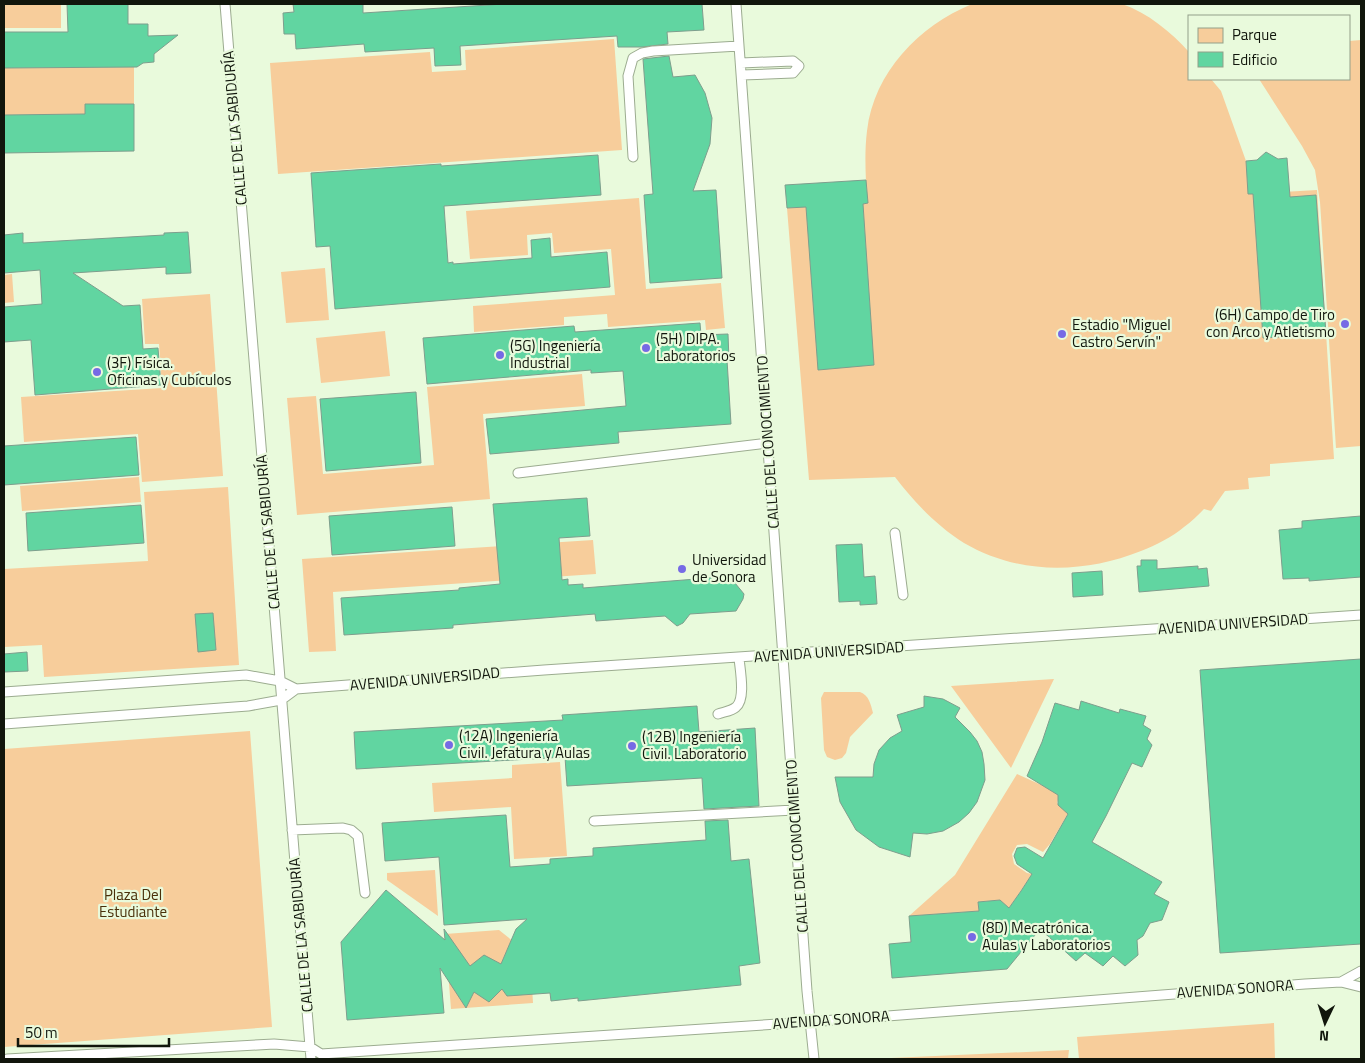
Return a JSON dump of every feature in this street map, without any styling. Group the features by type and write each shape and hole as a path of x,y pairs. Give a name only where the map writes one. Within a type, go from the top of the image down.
{"lane":[{"name":"CALLE DE LA SABIDURÍA","path":"225,4 311,1059"},
{"name":"CALLE DEL CONOCIMIENTO","path":"736,4 809,1022 814,1059"},
{"path":"632,157 628,76 633,58 642,53 653,51 739,46"},
{"path":"740,62 793,61 799,66 793,73 742,75"},
{"path":"518,472 768,443"},
{"path":"896,533 903,595"},
{"name":"AVENIDA UNIVERSIDAD","path":"296,689 544,670 1361,615"},
{"path":"718,714 735,709 740,703 742,695 739,658"},
{"path":"4,692 246,675 280,681 296,689 282,700 248,706 4,724"},
{"path":"594,821 794,810"},
{"path":"292,830 343,828 351,830 358,836 365,893"},
{"name":"AVENIDA SONORA","path":"1341,982 1361,971"},
{"name":"AVENIDA SONORA","path":"7,1059 274,1044 310,1047 319,1057 1341,982 1361,987"}],"green space":[{"path":"4,4 61,4 61,28 4,28"},
{"name":"Estadio \"Miguel Castro Servín\"","path":"972,4 1122,4 1141,12 1167,30 1188,51 1188,80 1212,80 1221,91 1246,161 1249,194 1317,190 1334,459 1270,464 1270,476 1248,478 1249,489 1225,491 1211,511 1204,509 1174,534 1141,551 1097,564 1051,568 1007,561 964,543 926,513 895,477 809,480 787,208 867,203 865,158 867,131 871,110 879,89 889,71 917,38 953,13"},
{"path":"614,39 622,150 278,174 270,63 430,52 432,72 466,70 465,50"},
{"name":"(6H) Campo de Tiro con Arco y Atletismo","path":"1361,40 1361,446 1336,448 1320,202 1315,170 1302,146 1260,80 1350,80 1350,41"},
{"path":"134,67 134,104 85,104 85,114 4,115 4,68"},
{"path":"639,198 646,289 721,283 725,328 706,330 705,320 608,327 607,314 564,317 564,325 474,332 473,306 615,295 611,249 554,253 552,233 527,235 528,255 470,259 466,211"},
{"path":"325,268 329,320 286,323 281,272"},
{"path":"12,274 14,302 4,303 4,275"},
{"path":"210,294 223,476 142,482 138,434 24,442 21,397 162,388 159,344 145,344 142,299"},
{"path":"385,331 390,376 321,383 316,338"},
{"path":"582,374 585,406 483,414 490,499 297,515 287,398 316,396 323,474 434,465 427,387"},
{"path":"139,477 141,502 22,511 20,486"},
{"path":"228,487 239,665 44,677 42,645 4,647 4,569 148,561 144,492"},
{"path":"593,540 596,574 333,592 336,651 309,652 302,559"},
{"path":"1054,679 1011,768 951,686"},
{"path":"824,692 863,693 868,698 873,713 850,737 846,753 842,758 835,760 827,757 824,750 821,698"},
{"name":"Plaza Del Estudiante","path":"250,731 272,1027 4,1047 4,749"},
{"path":"560,762 567,856 514,859 511,807 434,812 432,783 512,778 512,765"},
{"path":"1017,774 1048,788 1062,787 1057,803 1070,810 1050,844 1043,852 1027,844 1017,845 1012,854 1014,864 1027,873 1032,874 1009,908 999,900 978,902 979,911 909,916 955,875"},
{"path":"435,870 438,916 387,880 387,873"},
{"path":"499,930 530,955 533,1003 451,1009 445,934"},
{"path":"1274,1023 1275,1059 1079,1059 1077,1037"},
{"path":"1069,1050 1068,1059 869,1059"}],"building":[{"path":"67,4 128,4 128,24 148,24 148,36 178,35 154,54 154,62 143,63 137,67 4,68 4,32 68,32"},
{"path":"293,4 363,4 363,13 504,4 702,4 704,30 667,32 668,44 642,47 618,47 617,36 460,46 461,65 435,66 434,48 365,52 364,44 296,49 295,34 284,34 283,13 294,12"},
{"path":"669,56 673,77 695,75 705,93 712,118 710,144 693,191 716,190 722,278 650,283 644,195 653,194 643,59"},
{"path":"85,104 134,104 134,151 4,153 4,115 85,114"},
{"path":"1266,152 1278,159 1287,158 1290,197 1316,195 1326,334 1263,338 1253,194 1248,194 1246,161 1257,160"},
{"path":"598,155 601,195 444,206 448,263 532,258 531,240 550,238 551,257 607,252 610,287 335,309 330,246 316,247 311,173"},
{"path":"866,180 868,203 863,204 874,365 818,370 806,207 787,208 785,185"},
{"path":"188,232 191,273 166,274 166,267 73,273 123,306 140,305 143,349 158,348 161,385 35,395 31,340 4,342 4,307 42,304 40,270 4,273 4,235 23,233 23,243"},
{"path":"700,323 701,335 728,334 729,360 727,360 731,424 618,432 619,443 490,454 486,419 626,406 623,371 591,373 591,370 427,384 423,338 574,326 575,332"},
{"path":"416,392 421,463 326,471 320,399"},
{"path":"136,437 139,475 4,485 4,446"},
{"path":"587,498 590,536 559,538 562,580 568,579 568,585 583,584 583,588 734,576 735,583 744,594 736,611 690,614 683,623 677,626 665,616 596,621 595,614 453,625 453,628 344,635 341,598 459,590 459,588 500,584 493,504"},
{"path":"141,505 144,543 28,551 26,513"},
{"path":"452,507 455,546 332,555 329,516"},
{"path":"1361,516 1361,577 1309,581 1309,578 1283,579 1279,530 1302,528 1302,521"},
{"path":"862,544 864,577 875,576 877,604 860,605 860,601 839,602 836,545"},
{"path":"1141,560 1157,560 1157,569 1198,566 1198,569 1207,568 1209,586 1139,592 1137,566 1141,566"},
{"path":"1102,571 1103,595 1073,597 1072,573"},
{"path":"213,613 216,650 198,652 195,614"},
{"path":"27,652 28,671 4,672 4,654"},
{"path":"1361,659 1361,944 1220,953 1200,670"},
{"path":"924,696 943,699 960,708 955,717 977,741 982,752 985,780 977,802 959,822 943,831 927,834 913,833 910,857 879,847 856,830 840,802 835,777 873,777 874,764 879,750 890,738 902,731 897,715 924,707"},
{"path":"1081,701 1119,713 1120,709 1146,716 1143,725 1151,730 1147,739 1152,745 1142,767 1132,763 1092,842 1162,882 1154,894 1169,902 1162,920 1150,923 1143,936 1137,940 1138,955 1125,966 1113,956 1103,966 1085,953 1076,961 1040,929 1007,969 892,978 889,944 911,942 909,916 979,911 978,902 1000,900 1009,908 1021,891 1032,874 1017,864 1014,856 1017,848 1025,847 1043,858 1068,814 1058,805 1058,795 1027,776 1042,742 1055,703 1079,710"},
{"path":"697,706 699,732 755,728 759,806 704,809 702,778 567,786 565,757 356,769 354,732 563,720 562,715"},
{"path":"506,815 510,867 550,864 550,859 593,856 593,848 706,840 705,821 728,820 731,861 749,859 760,963 739,966 741,985 578,1001 578,998 551,1001 550,993 507,996 502,989 489,1002 474,992 466,1008 440,968 444,1013 347,1020 341,942 386,890 445,940 444,929 470,966 484,955 501,964 516,929 527,919 444,925 439,857 385,861 382,823"}],"place":[{"name":"(6H) Campo de Tiro con Arco y Atletismo","path":"1345,324"},
{"name":"Estadio \"Miguel Castro Servín\"","path":"1062,334"},
{"name":"(5H) DIPA. Laboratorios","path":"646,348"},
{"name":"(5G) Ingeniería Industrial","path":"500,355"},
{"name":"(3F) Física. Oficinas y Cubículos","path":"97,372"},
{"name":"Universidad de Sonora","path":"682,569"},
{"name":"(12A) Ingeniería Civil. Jefatura y Aulas","path":"449,745"},
{"name":"(12B) Ingeniería Civil. Laboratorio","path":"632,746"},
{"name":"(8D) Mecatrónica. Aulas y Laboratorios","path":"972,937"}]}
